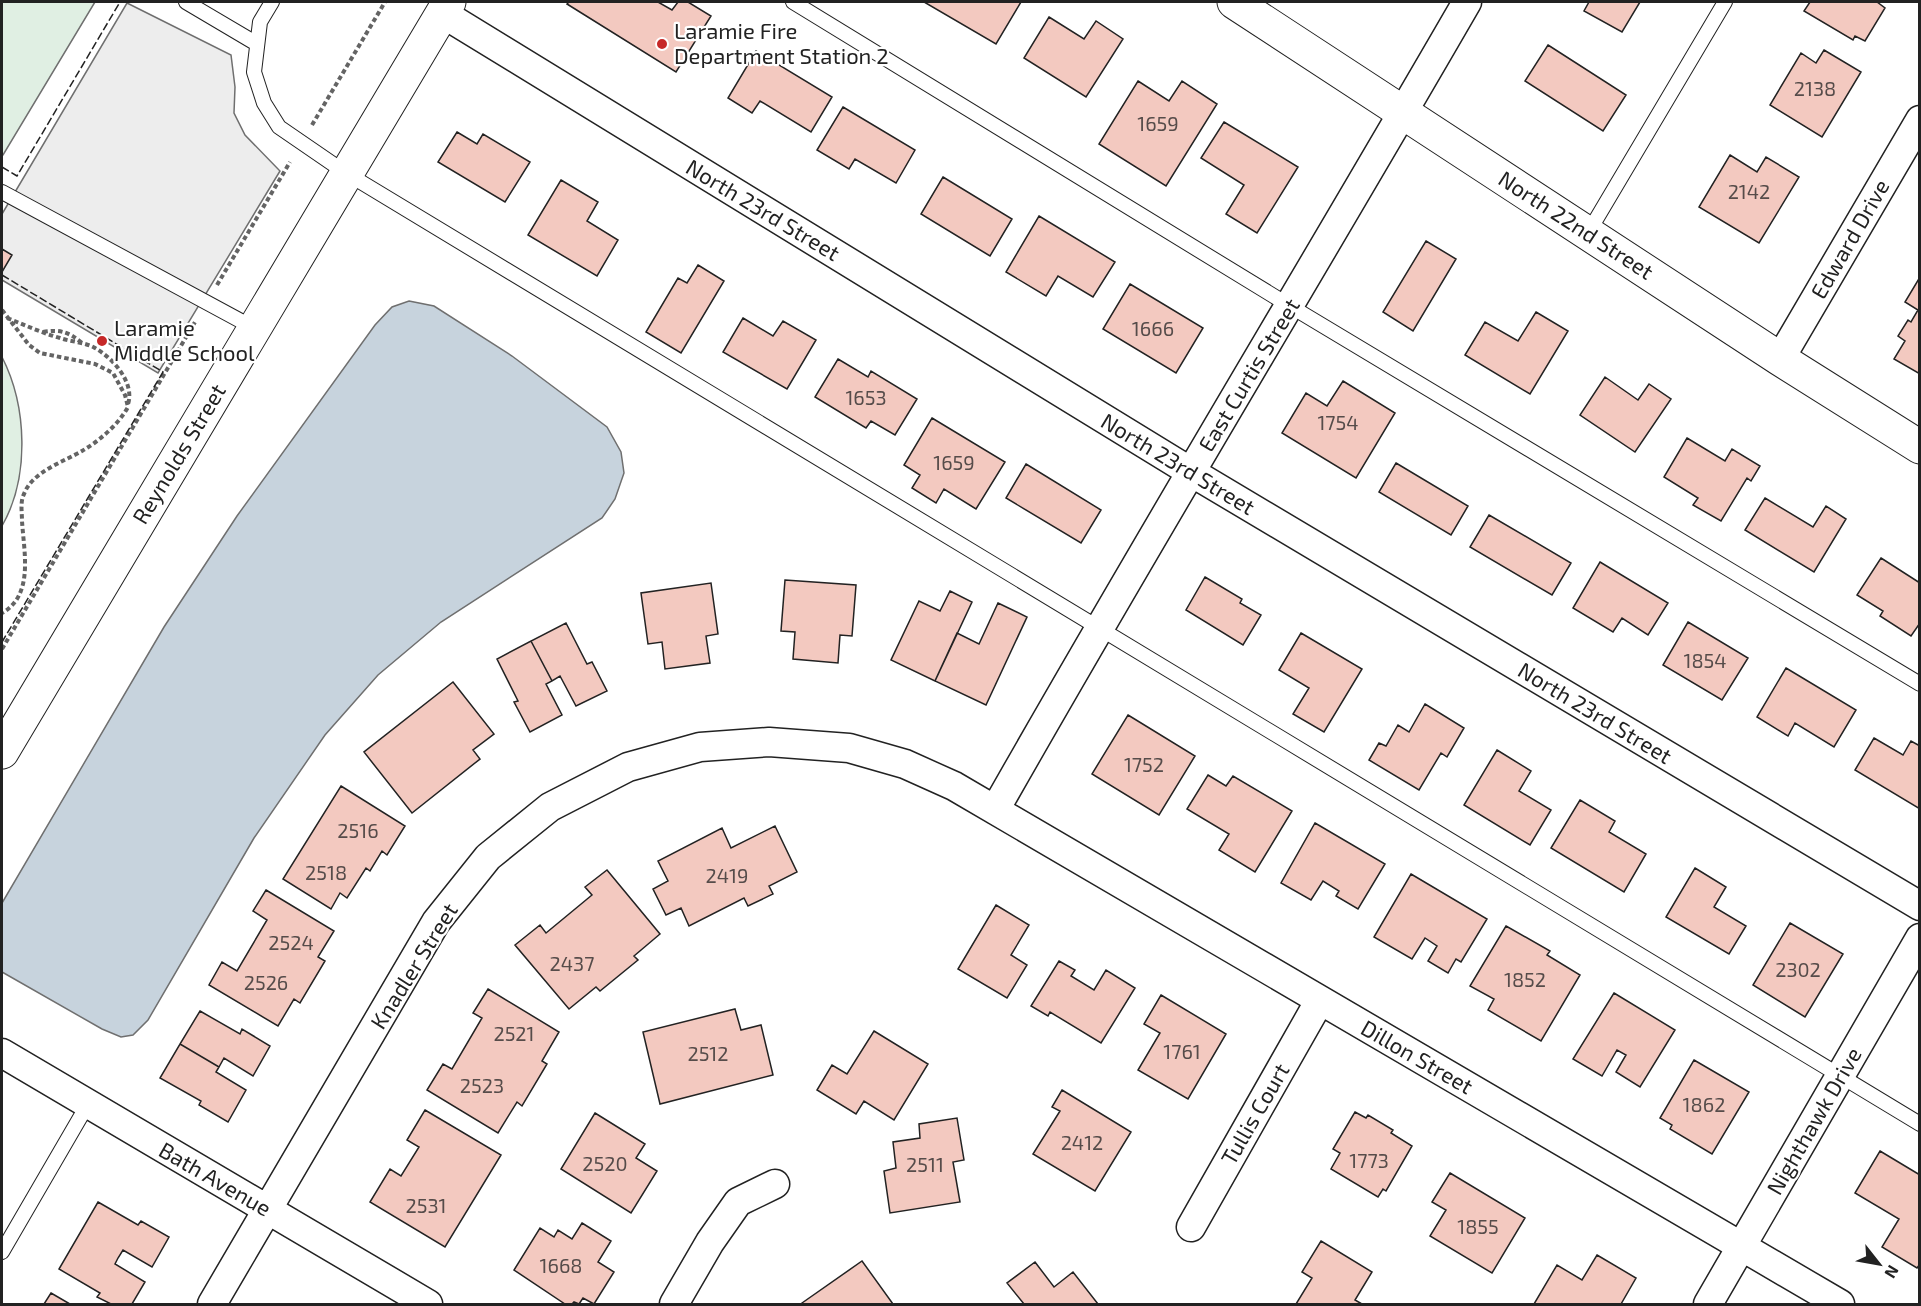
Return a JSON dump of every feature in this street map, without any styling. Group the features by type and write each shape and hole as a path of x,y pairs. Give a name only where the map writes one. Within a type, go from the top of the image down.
{"main road":[{"name":"North 22nd Street","path":"1236,2 1780,359 1920,447"},
{"name":"Reynolds Street","path":"2,752 445,7"}],"street":[{"name":"East Curtis Street","path":"995,810 1098,629 1467,2"},
{"name":"North 23rd Street","path":"445,7 1191,472 1920,906"},
{"name":"Edward Drive","path":"1780,359 1920,120"},
{"name":"Knadler Street","path":"212,1305 436,922 488,857 550,807 628,767 699,747 769,742 849,748 905,764 954,786 995,810"},
{"name":"Dillon Street","path":"995,810 1840,1305"},
{"name":"Nighthawk Drive","path":"1708,1305 1920,938"},
{"name":"Tullis Court","path":"1191,1227 1320,1000"},
{"name":"Bath Avenue","path":"2,1053 428,1305"},
{"path":"674,1305 710,1242 738,1202 775,1185"}],"lane":[{"path":"186,2 257,44"},
{"path":"272,2 260,22 257,44 255,72 264,103 279,127 346,173 1920,1124"},
{"path":"794,2 1290,306 1920,684"},
{"path":"1588,233 1725,2"},
{"path":"2,192 254,328"},
{"path":"2,1252 88,1104"}],"path":[{"path":"2,649 385,2"},
{"path":"2,310 29,345 40,353 95,364 113,373 125,395 128,407"},
{"path":"2,613 19,597 24,586 21,506 27,488 41,474 98,439 114,426 128,407 130,393 123,374 97,348 42,332 7,317"},
{"path":"42,332 63,331 71,334 83,344"}],"green space":[{"path":"2,2 95,2 3,155 2,155"},
{"path":"2,357 16,397 22,442 17,486 2,526"}],"shaded area":[{"path":"127,3 231,55 235,87 234,113 245,135 280,171 158,373 2,280 2,214"},
{"path":"409,301 434,306 512,356 607,427 621,452 624,473 615,499 602,518 441,622 378,675 325,735 254,838 148,1020 133,1035 121,1037 102,1029 2,972 2,903 164,627 237,516 375,325 392,307"}],"building":[{"name":"Laramie Fire Department Station 2","path":"569,2 658,2 672,10 678,2 688,2 711,16 676,72 567,4"},
{"path":"924,2 1021,2 996,44"},
{"path":"1589,2 1640,2 1622,32 1584,11"},
{"path":"1810,2 1877,2 1885,8 1865,41 1855,36 1853,40 1804,11"},
{"path":"1049,17 1084,39 1096,21 1123,39 1086,97 1024,58"},
{"path":"1548,45 1626,95 1603,131 1525,81"},
{"path":"1824,50 1861,72 1822,137 1770,105 1801,53 1816,63"},
{"path":"756,51 832,97 811,132 760,101 752,113 728,98"},
{"path":"1138,81 1169,101 1182,81 1217,104 1166,186 1099,144"},
{"path":"843,107 915,150 896,183 855,159 849,169 817,150"},
{"path":"1224,122 1298,167 1257,233 1226,214 1244,185 1201,158"},
{"path":"457,132 477,144 483,134 530,162 505,202 438,162"},
{"path":"1730,155 1757,172 1766,157 1799,177 1759,243 1699,207"},
{"path":"943,177 1012,219 990,256 921,214"},
{"path":"561,180 598,202 587,221 618,240 597,276 528,235"},
{"path":"1039,216 1115,262 1093,297 1058,276 1046,296 1006,272"},
{"path":"1426,241 1456,259 1413,331 1383,312"},
{"path":"2,249 12,255 2,272"},
{"path":"698,265 724,281 681,353 646,332 678,278 687,283"},
{"path":"1920,277 1920,374 1894,359 1905,341 1898,336 1908,320 1911,322 1918,310 1905,302"},
{"path":"1130,284 1203,328 1176,373 1103,329"},
{"path":"1536,312 1568,331 1530,394 1465,355 1485,322 1518,341"},
{"path":"743,318 773,336 783,321 816,340 787,389 723,352"},
{"path":"838,359 868,377 871,371 917,399 895,435 871,421 866,428 815,397"},
{"path":"1605,377 1638,400 1649,384 1671,399 1635,452 1580,415"},
{"path":"1343,381 1395,413 1356,478 1282,433 1306,393 1327,406"},
{"path":"932,418 1005,462 976,509 944,489 936,503 912,488 920,475 904,465"},
{"path":"1687,438 1725,461 1732,449 1760,466 1751,481 1747,478 1721,521 1693,505 1698,498 1664,477"},
{"path":"1396,463 1468,506 1451,535 1379,492"},
{"path":"1026,464 1101,510 1081,543 1006,498"},
{"path":"1765,498 1813,527 1826,506 1846,519 1814,572 1745,530"},
{"path":"1489,515 1571,563 1552,595 1470,547"},
{"path":"1881,558 1920,583 1920,623 1911,636 1880,616 1883,611 1857,595"},
{"path":"1600,562 1668,603 1648,635 1622,618 1613,632 1573,608"},
{"path":"1205,577 1242,599 1240,603 1261,615 1243,645 1186,610"},
{"path":"785,580 856,585 852,636 840,635 838,663 793,659 795,632 781,631"},
{"path":"711,583 718,634 706,636 710,663 665,669 662,642 648,644 641,593"},
{"path":"950,591 972,602 935,681 891,660 919,601 940,611"},
{"path":"998,603 1027,617 986,705 935,681 957,633 979,644"},
{"path":"1688,622 1748,658 1722,700 1663,665"},
{"path":"566,623 587,664 592,662 607,691 576,706 560,676 552,681 531,641"},
{"path":"1301,633 1362,669 1324,732 1293,714 1309,688 1279,670"},
{"path":"531,641 552,681 546,684 562,715 530,732 514,702 518,701 497,659"},
{"path":"1786,668 1856,710 1834,747 1795,723 1788,736 1757,717"},
{"path":"453,682 494,734 473,750 480,759 412,813 364,752"},
{"path":"1425,704 1464,728 1447,757 1441,753 1419,790 1369,760 1379,743 1386,746 1398,725 1409,732"},
{"path":"1128,715 1195,756 1159,815 1092,774"},
{"path":"1874,738 1903,755 1911,741 1920,746 1920,809 1855,770"},
{"path":"1497,750 1531,771 1519,791 1551,810 1530,845 1464,805"},
{"path":"1208,775 1226,786 1233,776 1292,811 1255,872 1219,850 1229,834 1187,809"},
{"path":"341,786 405,826 387,855 382,851 370,871 366,868 347,898 340,893 331,909 283,879"},
{"path":"1580,800 1615,821 1609,832 1646,854 1624,892 1551,848"},
{"path":"1315,823 1385,864 1358,909 1336,896 1339,891 1323,881 1311,900 1281,883"},
{"path":"775,826 797,872 769,886 773,894 748,906 744,898 689,926 681,908 666,915 653,889 668,881 658,861 722,828 731,848"},
{"path":"1695,868 1726,887 1714,907 1746,926 1729,954 1666,917"},
{"path":"607,870 660,934 634,956 638,960 600,991 596,987 569,1009 515,945 540,925 546,933 592,895 585,887"},
{"path":"1411,874 1487,919 1461,962 1456,959 1448,973 1428,961 1437,946 1425,938 1412,959 1374,937"},
{"path":"266,890 334,931 318,957 325,961 300,1003 294,999 278,1026 209,985 222,962 237,971 267,920 253,911"},
{"path":"996,905 1029,925 1011,955 1027,965 1007,998 958,969"},
{"path":"1790,923 1843,954 1805,1017 1753,985"},
{"path":"1506,926 1550,951 1547,955 1580,975 1541,1041 1488,1010 1494,999 1470,986"},
{"path":"1059,961 1075,970 1071,976 1094,990 1106,970 1135,988 1101,1043 1050,1012 1048,1016 1031,1006"},
{"path":"488,989 559,1032 542,1061 547,1064 522,1106 517,1102 498,1133 427,1090 443,1064 452,1069 482,1018 473,1013"},
{"path":"1614,993 1675,1030 1640,1087 1616,1072 1626,1055 1617,1050 1602,1076 1573,1059"},
{"path":"1161,995 1226,1034 1188,1099 1138,1070 1160,1033 1144,1024"},
{"path":"735,1009 741,1030 761,1025 773,1075 660,1104 643,1032"},
{"path":"200,1011 240,1034 242,1029 270,1046 253,1076 224,1058 219,1067 180,1044"},
{"path":"874,1031 928,1064 894,1120 864,1101 856,1114 817,1090 832,1065 847,1074"},
{"path":"180,1044 219,1067 216,1072 246,1090 228,1122 199,1105 201,1101 160,1078"},
{"path":"1694,1060 1749,1092 1712,1154 1670,1129 1672,1125 1660,1118"},
{"path":"1062,1090 1131,1132 1095,1191 1033,1154 1060,1111 1052,1107"},
{"path":"425,1110 501,1155 445,1247 370,1202 390,1169 401,1176 419,1147 407,1140"},
{"path":"1355,1112 1366,1118 1368,1115 1393,1130 1391,1133 1412,1146 1386,1191 1383,1189 1378,1197 1331,1169 1340,1153 1333,1149"},
{"path":"595,1113 645,1144 636,1158 657,1171 631,1213 561,1169"},
{"path":"957,1118 964,1160 953,1162 960,1202 890,1213 884,1171 896,1168 893,1142 920,1138 919,1124"},
{"path":"1880,1151 1920,1175 1920,1264 1917,1268 1882,1247 1899,1219 1855,1193"},
{"path":"1450,1173 1525,1218 1492,1273 1430,1236 1446,1210 1432,1202"},
{"path":"98,1202 138,1225 141,1221 169,1237 152,1267 123,1250 118,1258 115,1264 145,1282 132,1304 111,1304 97,1297 100,1293 59,1269"},
{"path":"582,1223 611,1241 598,1262 614,1272 594,1304 583,1298 579,1304 574,1302 565,1304 514,1270 540,1228 554,1237 558,1230 572,1239"},
{"path":"1321,1241 1372,1272 1355,1300 1362,1304 1296,1304 1312,1278 1302,1272"},
{"path":"1597,1255 1636,1278 1621,1304 1534,1304 1557,1265 1582,1280"},
{"path":"862,1261 893,1304 802,1303"},
{"path":"1035,1262 1054,1287 1073,1272 1098,1304 1024,1304 1007,1283"},
{"path":"51,1293 70,1304 44,1304"}],"fence":[{"path":"2,167 17,176 120,2"},
{"path":"2,275 163,372 2,642"}],"place":[{"name":"Laramie Fire Department Station 2","path":"662,44"},
{"name":"Laramie Middle School","path":"102,341"}]}
